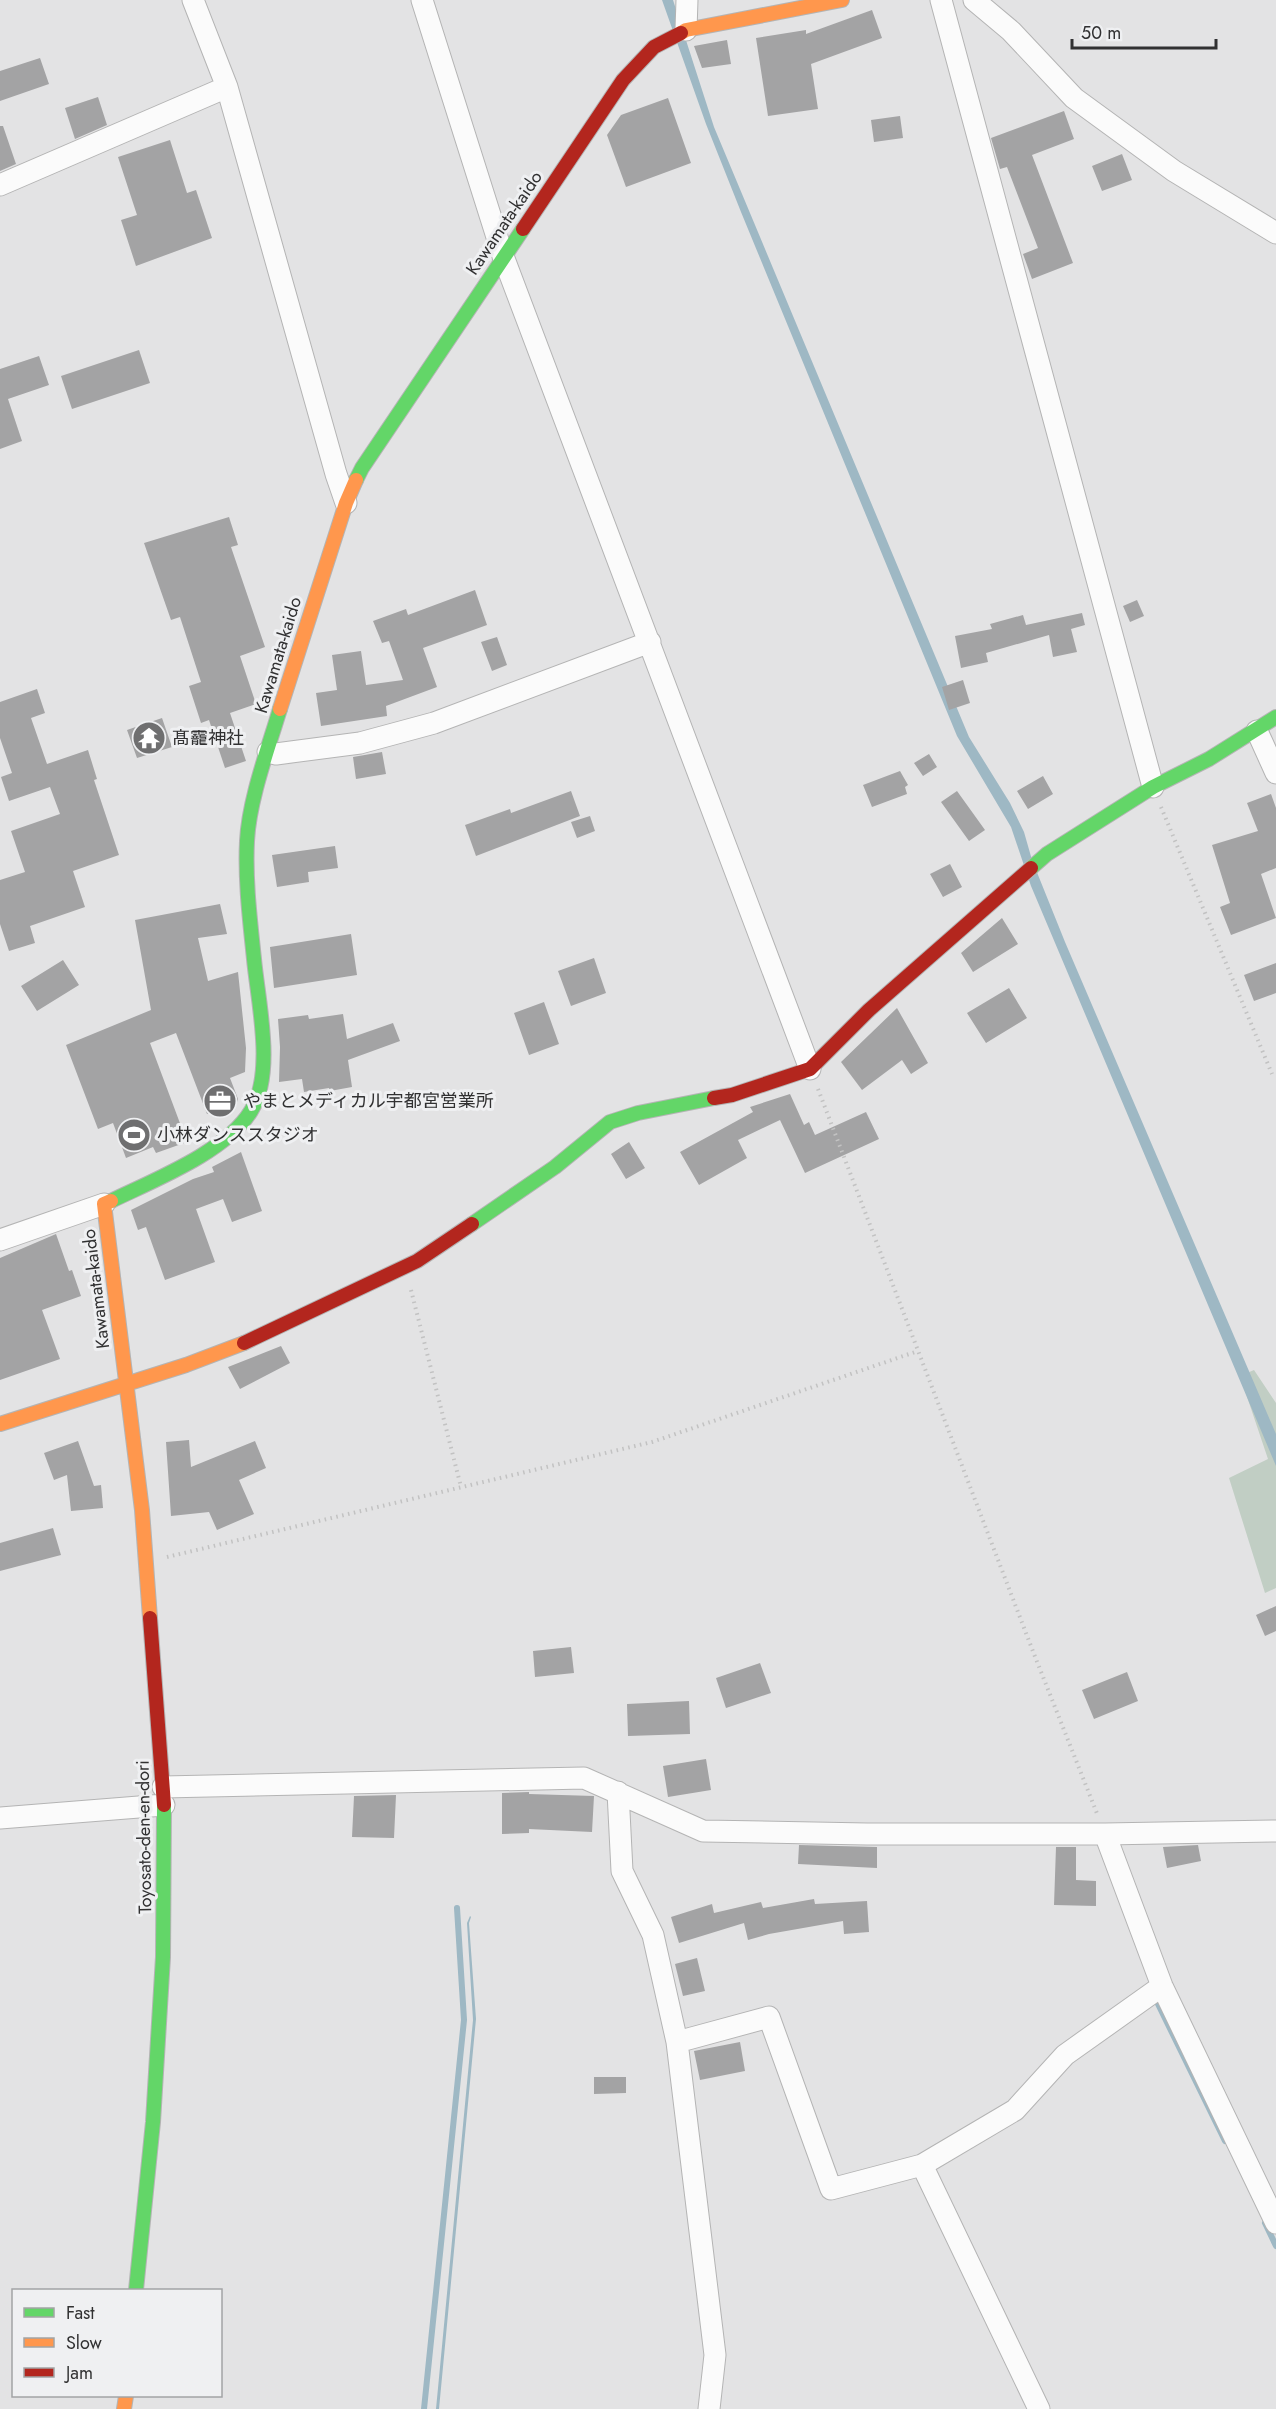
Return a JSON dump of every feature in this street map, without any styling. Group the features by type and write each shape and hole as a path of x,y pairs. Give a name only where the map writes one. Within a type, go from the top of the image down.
{"street":[{"path":"193,0 227,87 336,474 346,502"},
{"path":"422,0 503,256 810,1069"},
{"path":"686,30 687,0"},
{"name":"Kawamata-kaido","path":"125,1383 104,1204 196,1158 233,1134 252,1110 262,1082 262,1047 248,901 247,839 255,798 299,644 346,502 362,468 623,80 654,47 686,30 842,0"},
{"path":"940,0 1153,787"},
{"path":"974,0 1011,31 1074,98 1174,171 1276,233"},
{"path":"0,185 227,87"},
{"path":"268,752 276,754 360,743 434,723 650,642"},
{"path":"0,1424 186,1365 259,1337 417,1261 555,1167 610,1122 638,1113 732,1095 810,1069 869,1010 1047,854 1153,787 1209,759 1276,717"},
{"path":"1257,731 1276,773"},
{"path":"0,1240 104,1204"},
{"name":"Toyosato-den-en-dori","path":"125,1383 146,1562 163,1796 163,1957 153,2122 136,2289"},
{"path":"0,1818 163,1796 584,1779 703,1831 1105,1834 1276,1831"},
{"path":"618,1792 622,1871 653,1935 677,2042 715,2355 709,2409"},
{"path":"1105,1834 1162,1986 1276,2223"},
{"path":"677,2042 769,2017 831,2189 922,2165 1016,2110 1065,2055 1162,1986"},
{"path":"922,2165 1039,2409"}],"path":[{"path":"1153,787 1272,1074"},
{"path":"810,1069 1105,1834"},
{"path":"405,1266 461,1487"},
{"path":"146,1562 652,1442 918,1351"}],"shaded area":[{"path":"1254,1370 1276,1403 1276,1588 1265,1593 1229,1478 1268,1459 1240,1376"}],"water":[{"path":"662,0 673,0 714,127 969,737 1010,803 1024,832 1032,860 1065,942 1276,1434 1276,1466 1031,886 1011,827 957,736 741,212 706,124"},
{"path":"470,1916 476,2019 439,2409 436,2409 473,2020 467,1923"}],"building":[{"path":"872,10 882,38 811,64 818,109 768,116 756,38 806,30 806,34"},
{"path":"727,40 731,64 702,68 694,46"},
{"path":"40,58 49,84 0,101 0,71"},
{"path":"98,97 107,125 75,139 65,108"},
{"path":"668,98 691,163 626,187 607,135 621,115"},
{"path":"1064,111 1074,139 1032,155 1073,263 1032,279 1023,254 1038,248 1007,167 1000,169 991,138"},
{"path":"900,116 903,138 874,142 871,120"},
{"path":"0,126 3,126 16,164 0,171"},
{"path":"170,140 187,193 196,190 212,238 136,266 121,220 137,215 118,157"},
{"path":"1122,154 1132,180 1102,191 1092,166"},
{"path":"139,350 150,383 72,409 61,376"},
{"path":"39,356 49,385 8,399 22,441 0,449 0,369"},
{"path":"229,517 238,545 231,547 265,647 240,656 256,704 230,713 246,761 225,768 209,720 201,723 189,686 201,682 180,617 171,620 144,543"},
{"path":"475,590 487,625 423,648 437,687 386,706 387,716 321,726 316,693 337,690 332,655 361,651 366,685 403,680 389,641 382,643 373,621 406,609 408,615"},
{"path":"1137,600 1144,616 1130,622 1123,606"},
{"path":"1082,613 1085,625 1071,629 1077,652 1053,657 1049,635 986,653 988,662 961,668 955,636 992,629 990,624 1023,615 1026,625"},
{"path":"497,637 507,665 492,671 481,642"},
{"path":"963,680 970,703 949,710 942,687"},
{"path":"37,689 45,713 31,718 47,764 88,750 97,779 94,780 119,855 73,871 85,907 30,926 35,943 9,951 0,924 0,880 25,872 11,831 60,814 50,787 9,801 1,777 12,773 0,738 0,702"},
{"name":"髙靇神社","path":"162,718 172,747 137,758 127,730"},
{"path":"382,752 386,774 356,779 353,757"},
{"path":"929,754 937,767 923,776 914,763"},
{"path":"900,771 908,785 905,787 907,794 872,807 863,785"},
{"path":"1043,776 1053,794 1028,809 1017,791"},
{"path":"571,791 580,816 476,856 465,825 510,809 511,813"},
{"path":"957,791 985,830 969,841 941,802"},
{"path":"1271,794 1276,808 1276,868 1261,874 1276,918 1231,935 1220,907 1230,903 1212,845 1258,831 1247,803"},
{"path":"590,816 595,831 577,838 571,822"},
{"path":"335,846 338,868 308,872 309,882 277,887 272,855"},
{"path":"950,864 962,887 943,897 930,874"},
{"path":"220,904 227,934 198,938 208,981 238,972 246,1048 245,1072 230,1078 237,1102 207,1114 176,1033 150,1043 187,1142 156,1153 153,1147 126,1158 113,1123 98,1129 66,1045 151,1010 135,920"},
{"path":"1002,918 1018,944 973,972 961,953"},
{"path":"351,934 357,975 274,988 270,947"},
{"path":"594,958 606,993 571,1006 558,971"},
{"path":"63,960 79,985 37,1011 21,986"},
{"path":"1276,963 1276,993 1254,1001 1244,975"},
{"path":"1009,988 1027,1018 986,1043 967,1013"},
{"path":"544,1002 559,1044 529,1055 514,1013"},
{"path":"897,1008 928,1063 911,1074 902,1060 862,1090 841,1062"},
{"path":"343,1014 347,1039 393,1023 400,1041 348,1060 352,1087 304,1092 302,1079 279,1082 278,1019 308,1015 309,1019"},
{"path":"790,1094 804,1125 809,1122 815,1135 866,1112 879,1139 805,1173 780,1120 738,1140 747,1158 699,1185 680,1152 753,1112 750,1107"},
{"path":"629,1142 645,1168 626,1179 611,1154"},
{"path":"241,1152 262,1211 232,1222 223,1199 196,1209 215,1262 165,1280 146,1227 138,1230 131,1210 193,1179 214,1172 212,1167"},
{"path":"56,1234 81,1296 42,1310 60,1359 0,1380 0,1258"},
{"path":"281,1346 290,1363 240,1389 228,1367"},
{"path":"189,1440 191,1467 255,1441 266,1468 239,1480 254,1514 217,1530 209,1512 171,1516 166,1442"},
{"path":"78,1441 94,1486 101,1485 103,1508 71,1511 67,1475 54,1480 44,1453"},
{"path":"53,1528 61,1555 0,1571 0,1543"},
{"path":"1276,1606 1276,1631 1265,1636 1256,1615"},
{"path":"571,1647 574,1673 535,1677 533,1651"},
{"path":"760,1663 771,1693 726,1708 716,1678"},
{"path":"1127,1672 1138,1701 1094,1719 1082,1690"},
{"path":"689,1701 690,1734 628,1736 627,1704"},
{"path":"706,1759 711,1790 668,1797 663,1766"},
{"path":"529,1792 529,1794 594,1796 592,1832 529,1829 529,1833 502,1834 502,1793"},
{"path":"396,1795 394,1838 352,1837 354,1796"},
{"path":"799,1845 877,1847 877,1868 798,1864"},
{"path":"1198,1845 1201,1861 1167,1868 1163,1847"},
{"path":"1056,1847 1076,1847 1076,1880 1096,1881 1096,1906 1054,1905"},
{"path":"814,1899 815,1904 867,1901 869,1932 844,1934 843,1921 748,1940 744,1923 679,1943 671,1917 712,1904 714,1913 761,1902 763,1908"},
{"path":"697,1958 705,1991 683,1996 675,1964"},
{"path":"740,2042 745,2071 700,2080 694,2051"},
{"path":"594,2077 626,2077 626,2093 594,2094"}],"waterway":[{"path":"424,2409 464,2020 457,1908"},
{"path":"1158,2004 1225,2141"},
{"path":"1265,2223 1276,2246"}],"traffic: fast":[{"path":"356,480 523,229"},
{"path":"111,1201 188,1164 207,1152 240,1126 251,1111 258,1095 264,1058 248,900 247,841 255,792 280,709"},
{"path":"1031,868 1047,854 1153,787 1209,759 1276,717"},
{"path":"472,1224 555,1167 610,1122 638,1113 714,1098"},
{"path":"136,2289 153,2122 163,1957 164,1805"}],"traffic: slow":[{"path":"681,33 686,30 842,0"},
{"path":"280,709 346,503 356,480"},
{"path":"111,1201 104,1204 142,1510 150,1618"},
{"path":"0,1424 186,1365 244,1343"},
{"path":"124,2409 126,2397"}],"traffic: jam":[{"path":"523,229 623,80 654,47 681,33"},
{"path":"714,1098 732,1095 810,1069 869,1010 1031,868"},
{"path":"244,1343 417,1261 472,1224"},
{"path":"150,1618 164,1805"}],"place":[{"name":"髙靇神社","path":"149,738"},
{"name":"やまとメディカル宇都宮営業所","path":"220,1101"},
{"name":"小林ダンススタジオ","path":"134,1135"}]}
